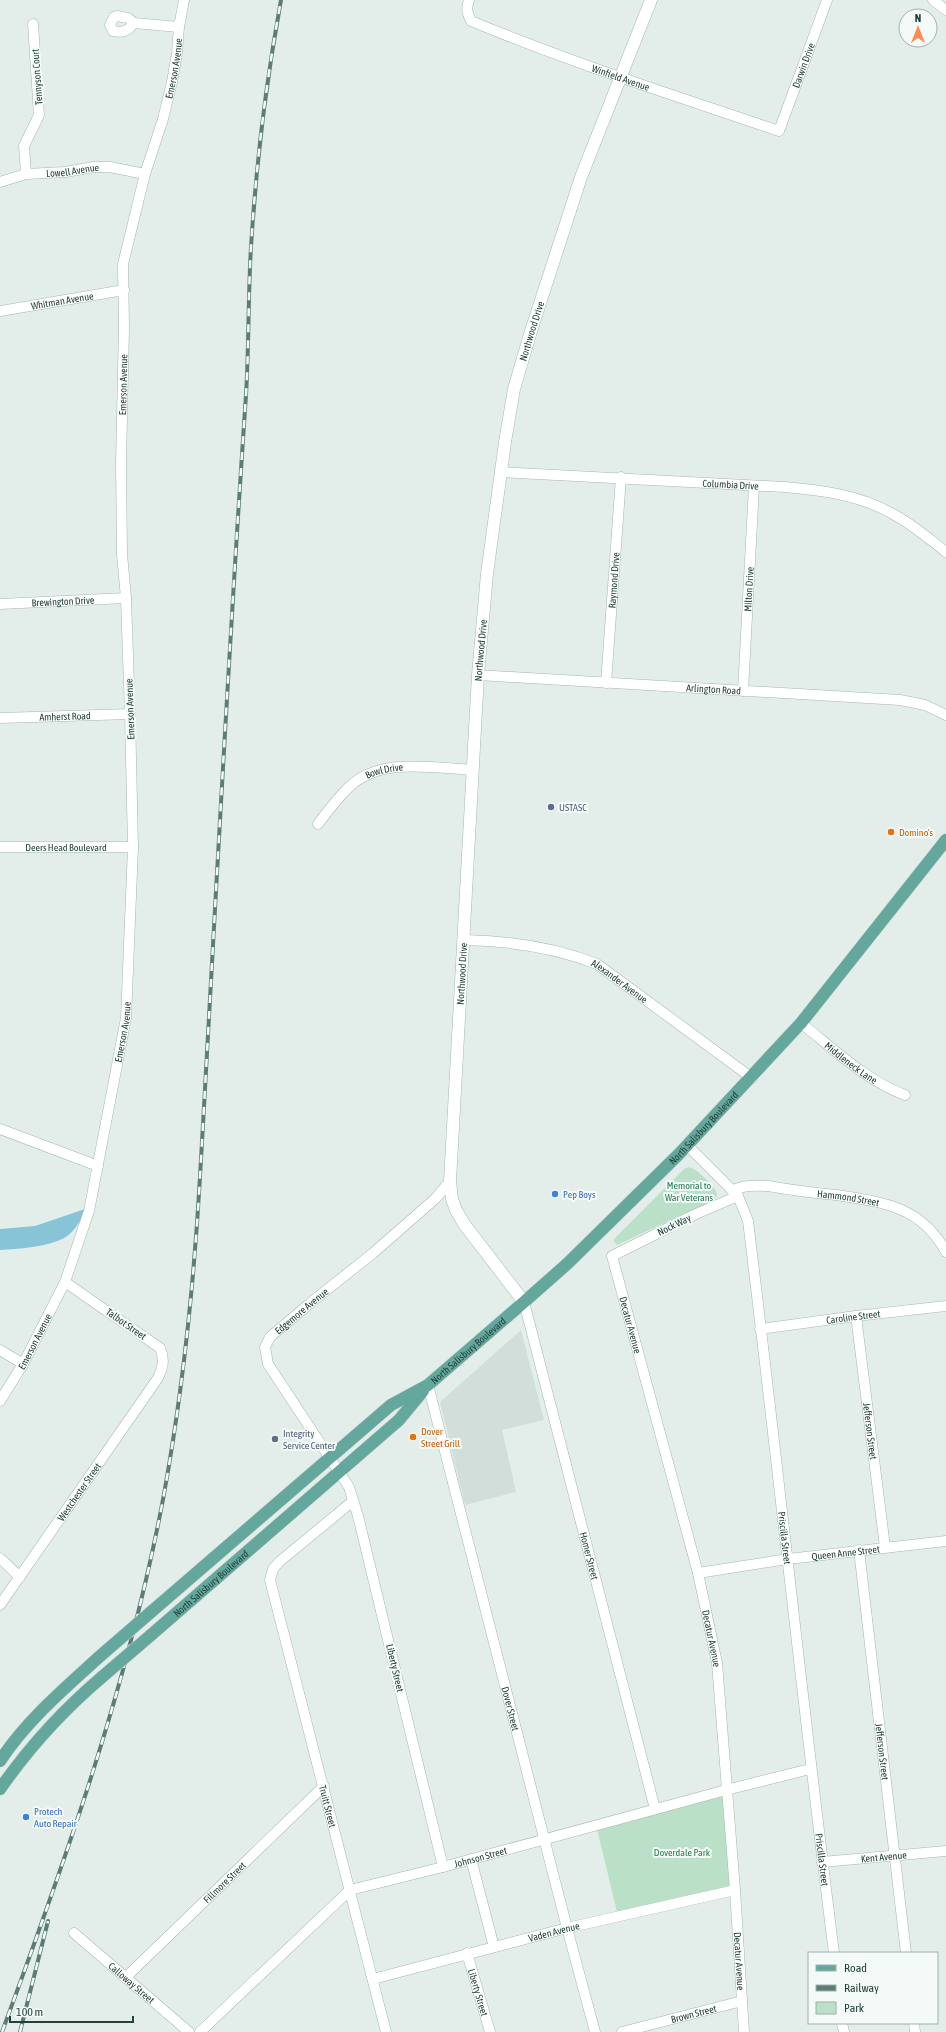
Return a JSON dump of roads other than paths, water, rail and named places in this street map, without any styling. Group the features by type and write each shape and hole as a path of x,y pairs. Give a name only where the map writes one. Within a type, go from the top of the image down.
{"main road":[{"name":"North Salisbury Boulevard","path":"0,1789 39,1738 66,1708 399,1420 428,1385 572,1260 687,1145 752,1078 801,1023 946,840"},
{"name":"North Salisbury Boulevard","path":"0,1761 25,1729 54,1698 99,1657 391,1406 428,1385"}],"street":[{"name":"Emerson Avenue","path":"0,1401 23,1364 65,1282 89,1211 126,1018 133,847 126,598 122,554 121,463 124,290 123,264 144,174 163,119 172,82 184,0"},
{"name":"Winfield Avenue","path":"469,0 467,14 471,21 507,36 621,78 779,131"},
{"name":"Northwood Drive","path":"524,1302 458,1215 452,1199 450,1181 478,675 486,574 500,472 514,389 530,331 582,178 651,0"},
{"name":"Darwin Drive","path":"779,131 827,0"},
{"path":"933,0 946,10"},
{"path":"134,23 179,27"},
{"name":"Tennyson Court","path":"26,174 24,146 39,115 32,24"},
{"name":"Lowell Avenue","path":"0,182 26,174 66,172 110,166 144,174"},
{"name":"Whitman Avenue","path":"0,311 124,290"},
{"name":"Columbia Drive","path":"500,472 621,477 807,489 851,497 872,503 892,513 946,552"},
{"name":"Raymond Drive","path":"606,683 621,477"},
{"name":"Milton Drive","path":"743,691 754,486"},
{"name":"Brewington Drive","path":"0,604 126,598"},
{"name":"Arlington Road","path":"478,675 908,701 925,705 946,715"},
{"name":"Amherst Road","path":"0,718 130,714"},
{"name":"Bowl Drive","path":"318,824 347,788 365,775 380,769 398,766 473,770"},
{"name":"Deers Head Boulevard","path":"0,847 133,847"},
{"name":"Alexander Avenue","path":"464,940 499,941 540,947 580,957 597,964 752,1078"},
{"name":"Middleneck Lane","path":"801,1023 868,1076 891,1090 905,1095"},
{"path":"0,1130 98,1166"},
{"name":"Priscilla Street","path":"687,1145 735,1194 748,1221 788,1559 810,1769 834,1952"},
{"name":"Edgemore Avenue","path":"340,1472 268,1364 265,1347 270,1337 372,1254 436,1198 450,1181"},
{"name":"Hammond Street","path":"735,1194 740,1187 750,1185 768,1186 888,1204 916,1217 934,1235 946,1252"},
{"name":"Nock Way","path":"612,1256 735,1194"},
{"name":"Decatur Avenue","path":"612,1256 698,1573 717,1663 735,1890 744,2032"},
{"name":"Talbot Street","path":"65,1282 160,1348 163,1356 163,1366 158,1378"},
{"name":"Homer Street","path":"524,1302 655,1809"},
{"name":"Caroline Street","path":"760,1329 946,1306"},
{"name":"Jefferson Street","path":"856,1316 884,1548"},
{"path":"0,1350 23,1364"},
{"name":"Westchester Street","path":"0,1605 158,1378"},
{"name":"Dover Street","path":"428,1385 566,1928 595,2032"},
{"name":"Liberty Street","path":"340,1472 349,1487 353,1501 443,1867"},
{"name":"Truitt Street","path":"353,1501 279,1562 273,1569 270,1580 386,2032"},
{"name":"Queen Anne Street","path":"698,1573 788,1559 946,1541"},
{"name":"Jefferson Street","path":"859,1550 896,1856 906,1952"},
{"path":"0,1558 20,1577"},
{"name":"Johnson Street","path":"200,2032 350,1890 443,1867 726,1790 810,1769"},
{"name":"Fillmore Street","path":"125,1978 324,1786"},
{"name":"Kent Avenue","path":"822,1862 946,1851"},
{"path":"471,1859 494,1947"},
{"name":"Vaden Avenue","path":"373,1979 566,1928 735,1890"},
{"name":"Calloway Street","path":"74,1933 189,2032"},
{"name":"Liberty Street","path":"467,1953 490,2032"},
{"name":"Brown Street","path":"622,2032 742,2001"}],"water":[{"path":"85,1209 77,1225 68,1236 64,1238 50,1244 0,1250 0,1229 35,1226"}],"railway":[{"path":"2,2032 73,1833 115,1699 150,1563 164,1494 177,1415 187,1336 198,1217 227,688 246,395 253,216 262,123 281,0"},
{"path":"20,2032 48,1921"}],"place":[{"name":"USTASC","path":"551,807"},
{"name":"Domino's","path":"891,832"},
{"name":"Pep Boys","path":"555,1194"},
{"name":"Dover Street Grill","path":"413,1437"},
{"name":"Integrity Service Center","path":"275,1439"},
{"name":"Protech Auto Repair","path":"26,1817"}],"park label":[{"name":"Memorial to War Veterans","path":"689,1190"},
{"name":"Doverdale Park","path":"682,1852"}]}
